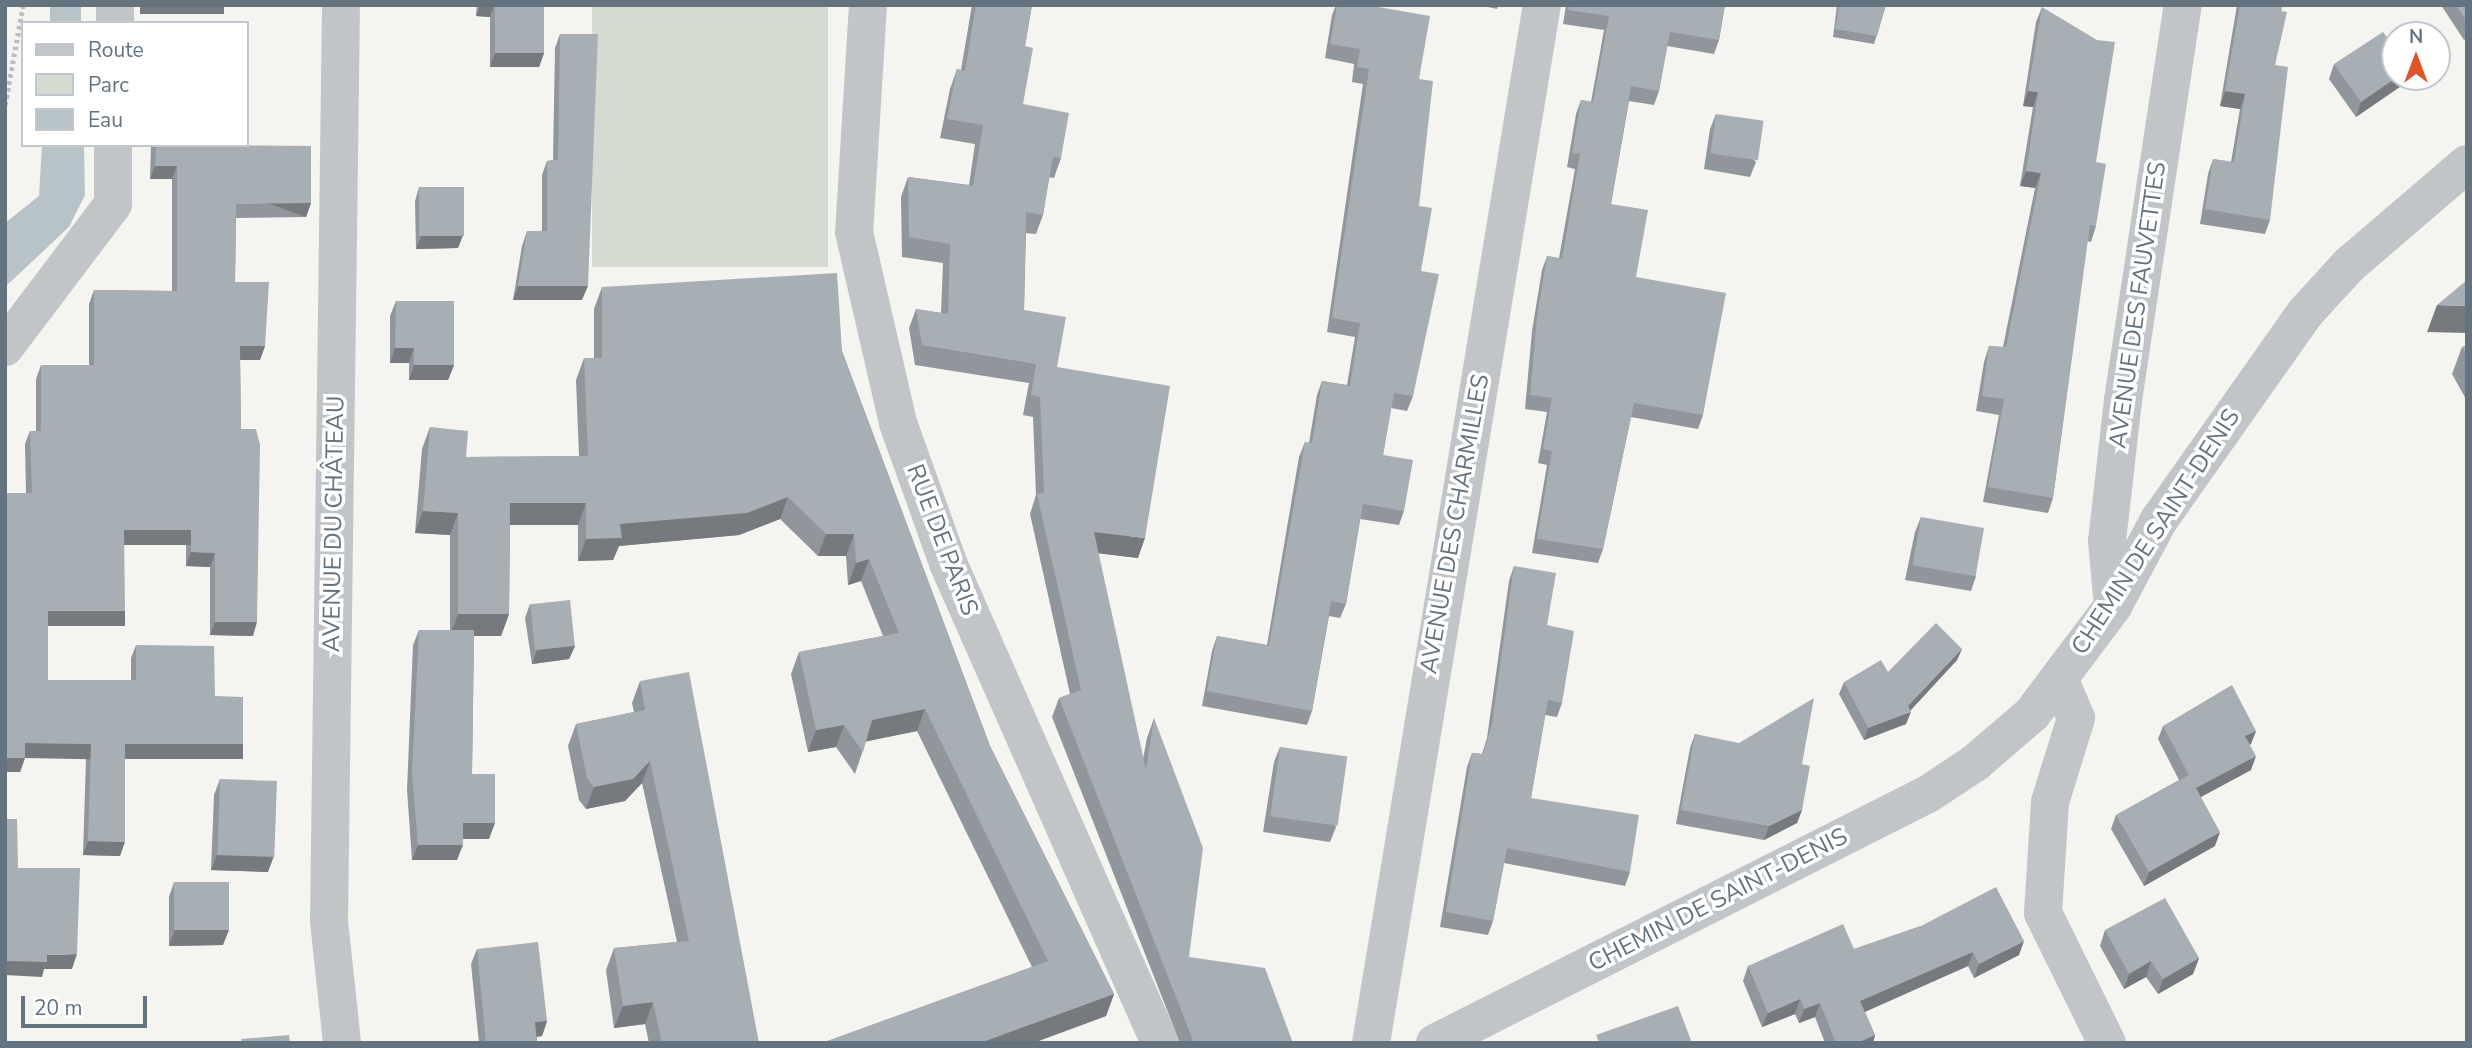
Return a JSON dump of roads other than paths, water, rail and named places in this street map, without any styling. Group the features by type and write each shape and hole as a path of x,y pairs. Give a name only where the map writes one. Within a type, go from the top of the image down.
{"street":[{"name":"AVENUE DU CHÂTEAU","path":"341,5 329,921 342,1043"},
{"name":"RUE DE PARIS","path":"868,5 854,232 898,423 948,563 1160,1043"},
{"name":"AVENUE DES CHARMILLES","path":"1371,1043 1542,5"},
{"name":"AVENUE DES FAUVETTES","path":"2113,606 2107,541 2123,400 2183,5"},
{"path":"5,347 113,204 113,147"},
{"name":"CHEMIN DE SAINT-DENIS","path":"1435,1043 1928,794 2032,714 2113,606 2160,520 2305,313 2349,265 2467,164"},
{"path":"2059,678 2076,719 2050,802 2043,913 2107,1043"}],"water":[{"path":"50,5 81,5 81,21 50,21"},
{"path":"42,147 84,147 85,195 69,227 5,287 5,223 39,196"}]}
